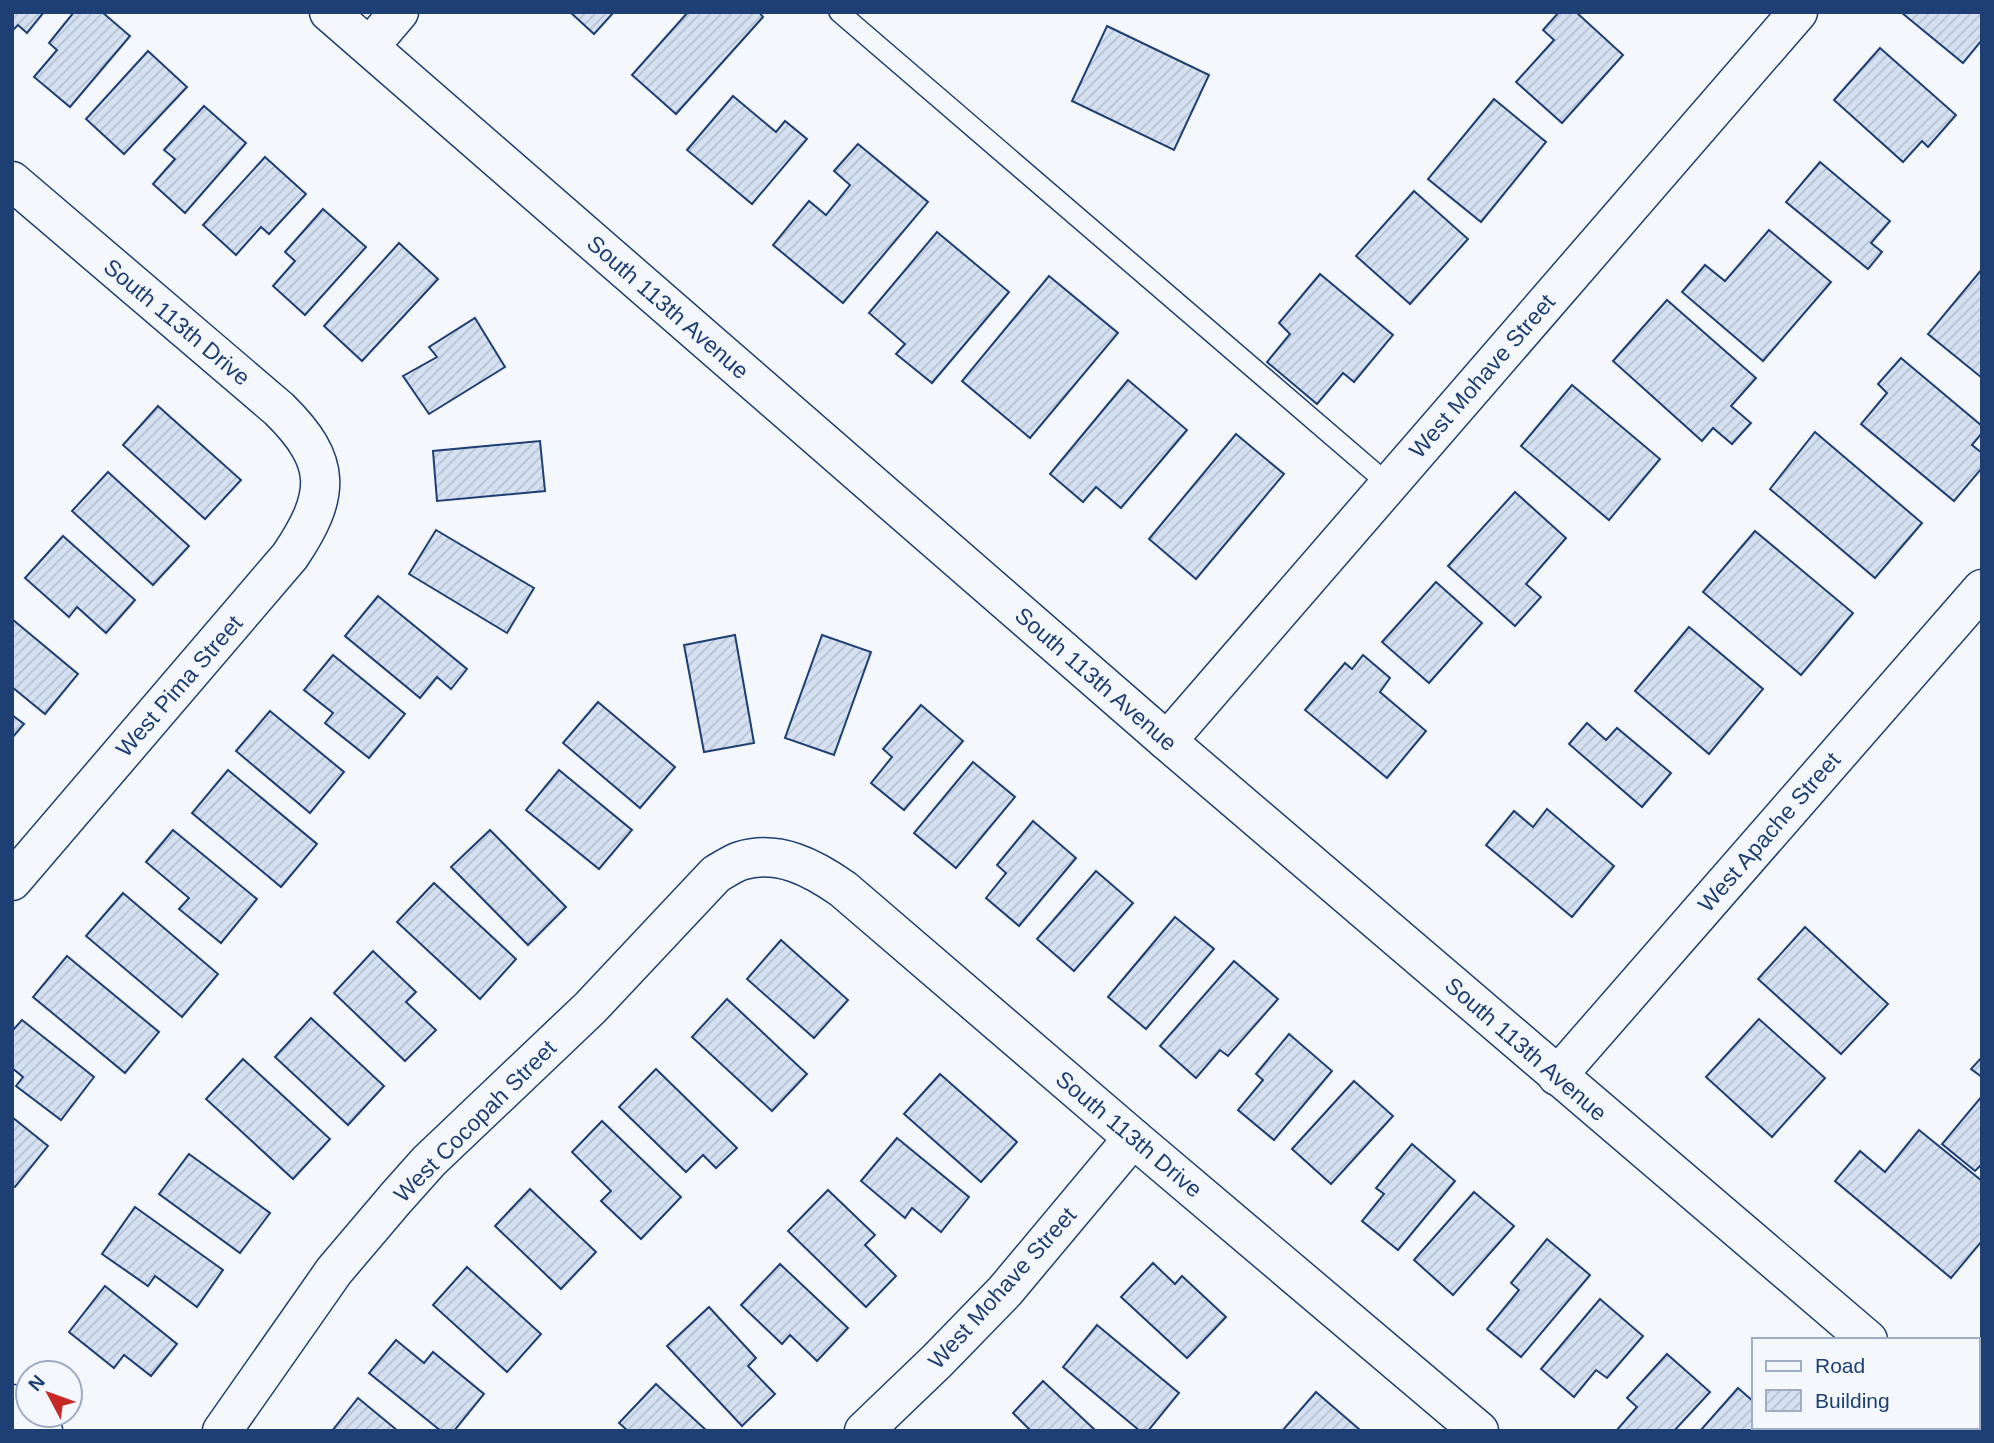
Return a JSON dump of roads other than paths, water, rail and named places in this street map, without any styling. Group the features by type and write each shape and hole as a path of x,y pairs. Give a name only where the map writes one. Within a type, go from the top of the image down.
{"street":[{"name":"South 113th Avenue","path":"330,12 1167,741 1866,1338"},
{"path":"370,46 400,12"},
{"name":"West Mohave Street","path":"1167,741 1798,12"},
{"name":"South 113th Drive","path":"12,181 300,429 314,453 322,478"},
{"name":"West Pima Street","path":"12,881 290,556 307,531 318,505 322,478"},
{"name":"West Apache Street","path":"1557,1076 1982,589"},
{"name":"South 113th Drive","path":"768,857 795,862 819,873 843,889 1479,1431"},
{"name":"West Cocopah Street","path":"222,1431 334,1271 429,1161 599,999 716,874 740,861 768,857"},
{"name":"West Mohave Street","path":"864,1431 1005,1291 1133,1138"},
{"path":"12,1404 43,1431"}],"lane":[{"path":"839,12 1388,484"}]}
